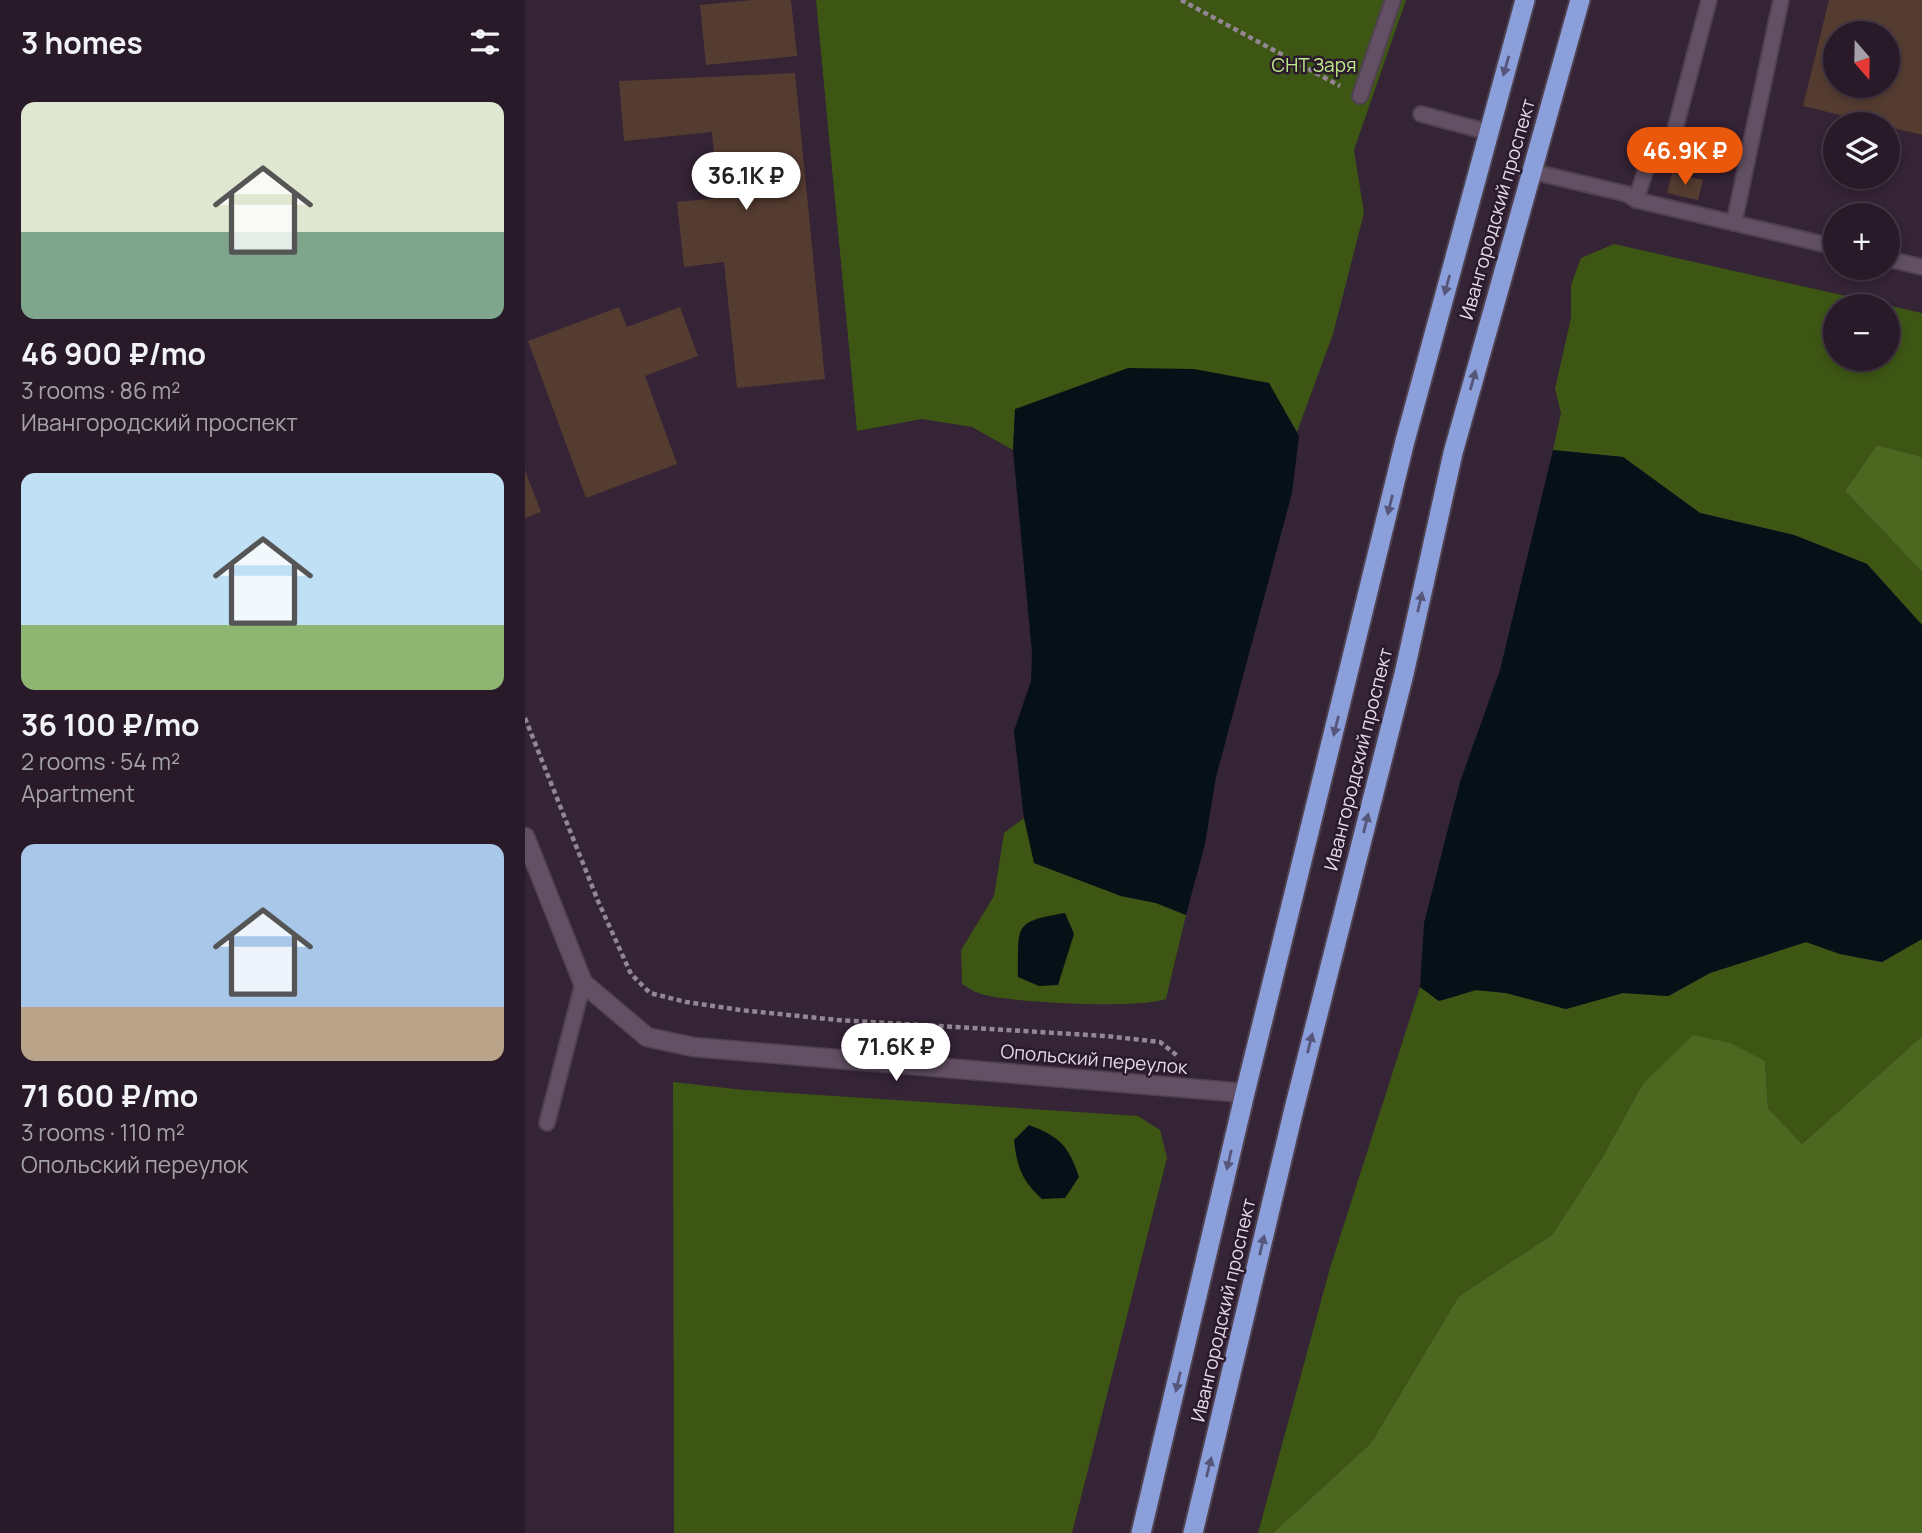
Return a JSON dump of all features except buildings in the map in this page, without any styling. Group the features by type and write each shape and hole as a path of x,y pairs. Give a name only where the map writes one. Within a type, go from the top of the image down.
{"highway":[{"name":"Ивангородский проспект","path":"1141,1533 1245,1093 1405,442 1525,0"},
{"name":"Ивангородский проспект","path":"1193,1533 1294,1110 1403,674 1453,453 1580,0"}],"street":[{"path":"525,837 583,983"},
{"name":"Опольский переулок","path":"583,983 647,1037 693,1047 1245,1093"}],"lane":[{"path":"1360,96 1393,0"},
{"path":"1636,200 1651,153 1673,137 1709,0"},
{"path":"1734,223 1781,0"},
{"path":"1421,114 1488,132"},
{"path":"1530,171 1627,194 1636,200 1823,244"},
{"path":"1900,262 1922,267"},
{"path":"547,1123 583,983"}],"path":[{"path":"1181,0 1360,96"},
{"path":"525,718 625,961 631,974 650,993 686,1002 838,1020 1106,1035 1160,1042 1179,1056"}],"green space":[{"name":"СНТ Заря","path":"816,0 1406,0 1354,150 1364,213 1333,334 1297,432 1268,383 1015,409 1013,450 972,427 922,419 857,431"},
{"path":"1614,244 1837,294 1823,294 1823,371 1900,371 1900,308 1922,313 1922,457 1877,445 1845,491 1922,572 1922,625 1867,564 1794,535 1700,513 1623,457 1553,450 1561,413 1555,389 1571,318 1571,285 1581,258"},
{"path":"1877,445 1922,457 1922,572 1845,491"},
{"path":"1024,818 1035,863 1121,896 1156,903 1186,915 1166,999 1130,1004 1046,1002 981,994 962,984 961,950 994,896 1004,833"},
{"path":"1922,939 1922,1036 1802,1144 1768,1108 1765,1061 1642,1085 1602,1158 1552,1235 1459,1296 1371,1443 1273,1533 1258,1533 1330,1268 1420,987 1439,1001 1476,990 1506,993 1566,1009 1623,993 1669,996 1710,973 1806,942 1840,954 1882,962"},
{"path":"1693,1035 1730,1043 1765,1061 1768,1108 1802,1144 1922,1036 1922,1533 1273,1533 1371,1443 1459,1296 1552,1235 1602,1158 1642,1085"},
{"path":"673,1082 744,1090 1138,1116 1160,1130 1167,1158 1072,1533 674,1533"}],"shaded area":[{"path":"1128,368 1194,369 1269,383 1299,436 1292,493 1216,777 1205,844 1186,915 1156,903 1121,896 1034,863 1024,818 1014,731 1031,681 1032,653 1013,450 1015,409"},
{"path":"1553,450 1623,457 1700,513 1794,535 1867,564 1922,625 1922,939 1882,962 1840,954 1806,942 1710,973 1668,996 1623,993 1566,1009 1506,993 1476,990 1439,1001 1420,987 1424,923 1460,782 1500,670"},
{"path":"1065,913 1074,934 1058,985 1039,986 1018,977 1018,946 1022,929 1035,919"},
{"path":"1029,1125 1056,1138 1071,1157 1079,1177 1065,1198 1042,1199 1022,1173 1014,1140"}]}
